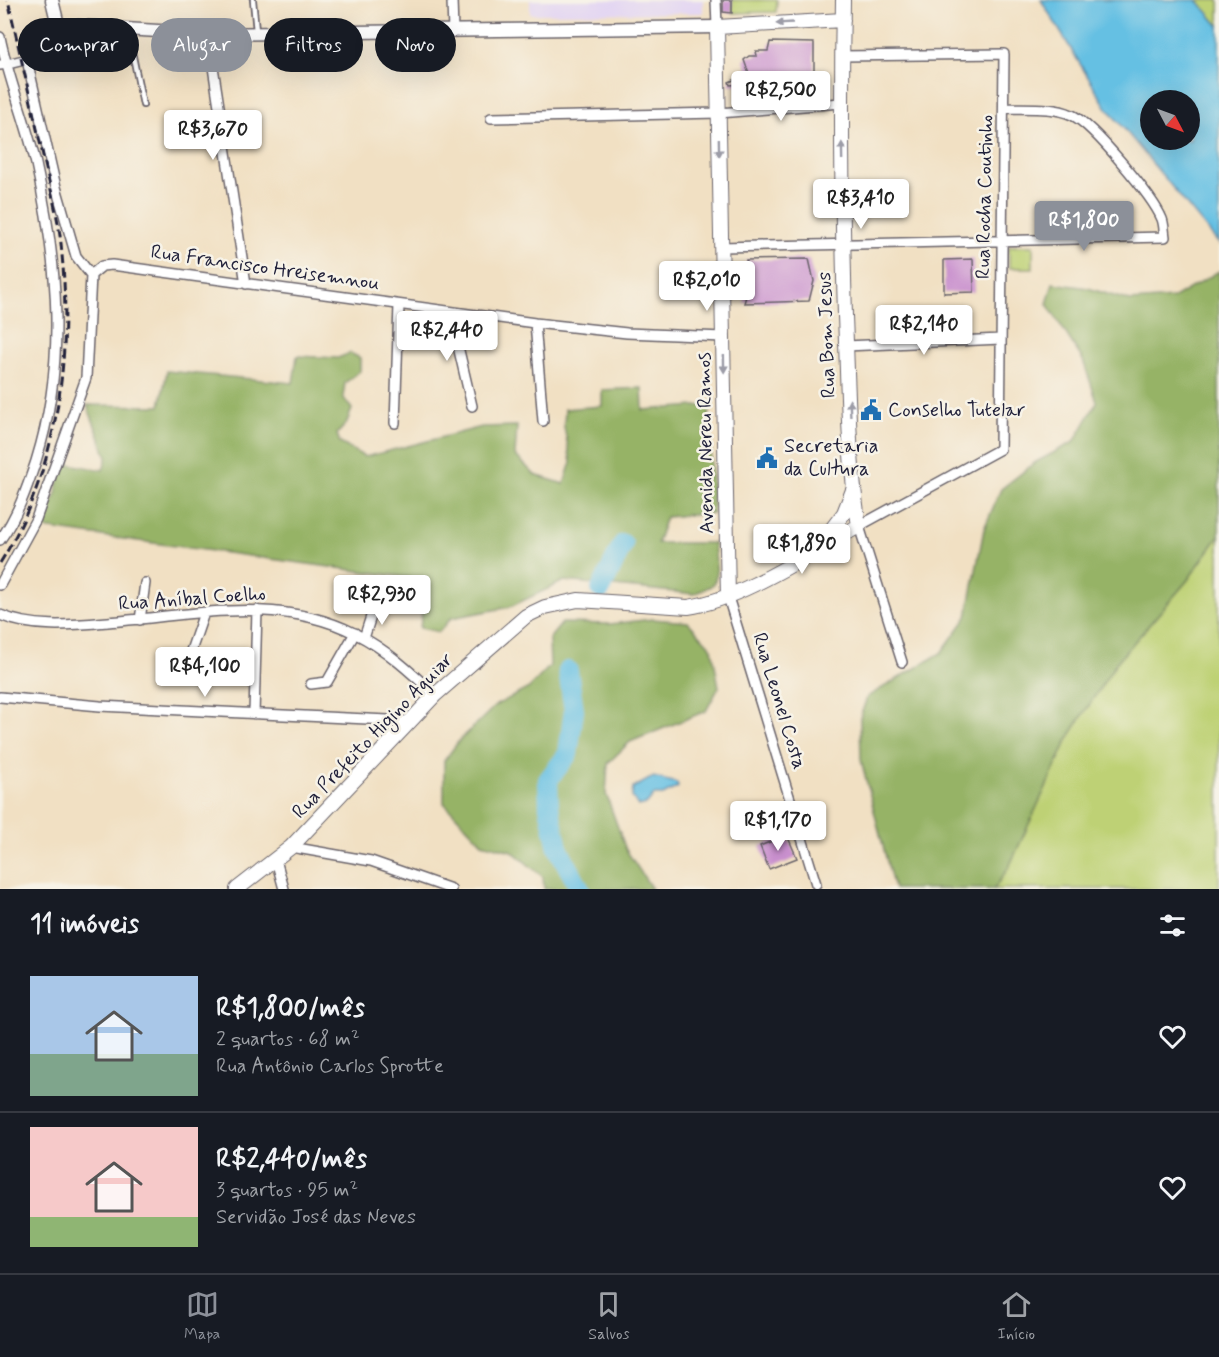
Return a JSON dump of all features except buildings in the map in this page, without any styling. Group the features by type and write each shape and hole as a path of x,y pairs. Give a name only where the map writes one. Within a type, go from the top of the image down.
{"main road":[{"name":"Rua Bom Jesus","path":"843,0 841,103 846,346 853,488 860,526"},
{"path":"717,27 843,20"},
{"name":"Avenida Nereu Ramos","path":"717,27 729,597"},
{"path":"805,556 836,526 853,488"},
{"name":"Rua Prefeito Higino Aguiar","path":"237,889 291,847 435,694 510,628 545,607 562,602 597,599 688,607 729,597 860,526"}],"street":[{"path":"52,0 56,18"},
{"path":"452,0 453,18"},
{"name":"Avenida Nereu Ramos","path":"716,0 717,27"},
{"path":"456,32 717,27"},
{"path":"252,33 375,32"},
{"path":"0,37 3,64 36,163 55,284 56,360 45,433 18,508 0,540"},
{"name":"Rua Rocha Coutinho","path":"842,56 1004,54 1000,449"},
{"path":"3,64 18,62"},
{"path":"0,585 36,519 70,420 82,396 86,378 91,275 76,256 27,72"},
{"path":"213,72 246,284"},
{"path":"491,118 718,113 841,103"},
{"path":"721,247 1165,237 1162,220 1147,194 1086,124 1071,114 1004,108"},
{"name":"Rua Francisco Hreisemnou","path":"91,275 102,266 112,265 535,323 648,335 723,338"},
{"path":"395,423 399,305"},
{"path":"450,312 472,406"},
{"path":"535,323 543,421"},
{"path":"846,346 1001,339"},
{"name":"Rua Prefeito Higino Aguiar","path":"860,526 1000,449"},
{"name":"Rua Bom Jesus","path":"860,526 902,662"},
{"path":"140,620 145,583"},
{"name":"Rua Leonel Costa","path":"729,597 816,884"},
{"path":"311,684 327,682 359,636 375,604"},
{"path":"254,714 257,610"},
{"name":"Rua Aníbal Coelho","path":"0,615 13,621 36,624 140,620 257,610 302,616 359,636 383,650 435,694"},
{"path":"184,671 204,613"},
{"path":"0,697 100,706 409,721"},
{"path":"291,847 381,863 451,889"},
{"path":"276,860 284,889"}],"lane":[{"path":"253,0 256,33"},
{"path":"136,72 143,105"}],"shaded area":[{"path":"530,0 703,0 703,13 530,14"}],"green space":[{"path":"732,0 777,0 776,12 732,13"},
{"path":"1197,0 1219,0 1219,26"},
{"path":"1009,246 1033,246 1033,268 1009,268"},
{"path":"1219,271 1219,536 1187,581 1116,663 1070,735 1009,867 994,889 894,889 861,760 860,718 867,697 941,653 967,617 984,529 1001,489 1036,462 1074,442 1097,402 1083,360 1047,304 1053,283 1088,288 1130,301 1174,298"},
{"path":"350,353 360,358 360,371 345,383 343,397 352,409 346,424 337,434 340,443 365,457 482,427 517,426 515,455 535,475 564,484 571,462 564,427 565,409 602,406 602,390 642,388 643,410 709,405 713,513 666,517 657,543 714,543 717,574 713,585 694,594 564,581 510,607 451,618 439,632 420,628 426,580 42,528 56,493 63,463 103,470 107,457 87,405 160,406 167,371 293,383 297,356 338,358"},
{"path":"1219,536 1219,889 994,889 1009,867 1070,735 1116,663 1187,581"},
{"path":"653,619 688,622 712,648 719,687 706,711 630,742 608,763 606,794 626,850 652,889 544,889 543,877 512,851 482,843 444,803 444,761 458,742 496,705 529,688 550,666 549,639 562,623 610,624"}],"water":[{"path":"1041,0 1197,0 1219,26 1219,244 1142,150 1200,150 1200,90 1140,90 1140,148 1107,108"},
{"path":"653,777 677,783 678,787 663,795 654,795 647,804 638,806 632,797 633,788"}],"waterway":[{"path":"601,589 623,544"},
{"path":"568,671 574,710 568,754 548,780 549,807 558,848 580,889"}],"railway":[{"path":"0,563 35,492 47,453 56,414 65,334 65,294 59,231 8,0"}],"place":[{"name":"Conselho Tutelar","path":"871,410"},
{"name":"Secretaria da Cultura","path":"767,458"}]}
